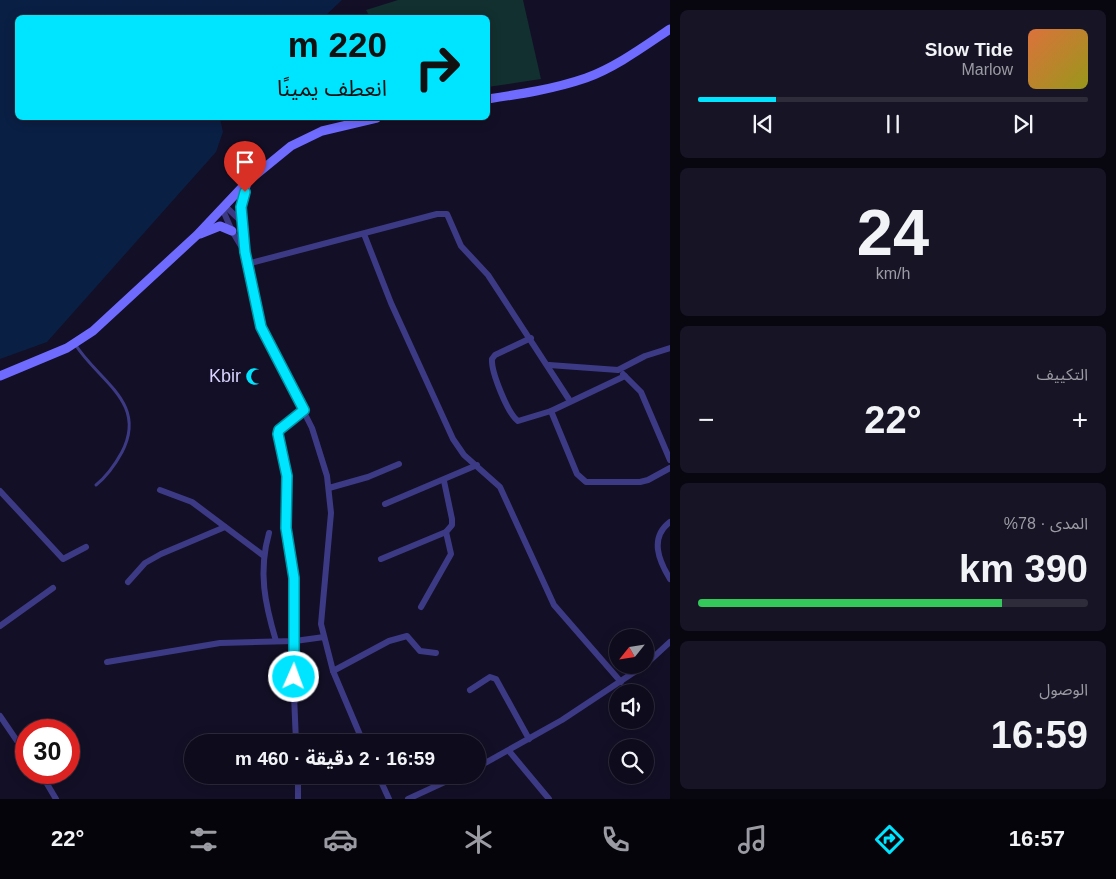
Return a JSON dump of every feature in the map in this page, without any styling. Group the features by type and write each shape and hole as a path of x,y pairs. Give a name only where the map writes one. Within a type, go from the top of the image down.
{"street":[{"path":"490,99 540,90 586,78 610,67 670,30"},
{"path":"0,376 75,344 127,302 197,235 246,182 282,152 311,135 369,120"},
{"path":"246,182 241,207 245,252 261,327 304,410 320,449 329,488 331,513 322,606 324,637 334,671 361,734"},
{"path":"223,206 243,223"},
{"path":"223,206 232,231 245,252"},
{"path":"248,264 437,214 447,214 461,246 488,274 549,365 570,401"},
{"path":"197,235 220,226 232,231"},
{"path":"364,234 390,303 453,439 464,455 500,487 554,605 621,682"},
{"path":"531,338 492,356 492,368 516,421 550,411 625,376"},
{"path":"549,365 618,370 645,356 670,348"},
{"path":"618,370 641,392 670,460"},
{"path":"296,734 294,578 286,528 287,476 278,434 279,430 304,410"},
{"path":"550,411 577,474 586,482 640,482 648,480 670,468"},
{"path":"329,488 368,477 399,464"},
{"path":"385,504 444,481 477,465"},
{"path":"381,559 446,532 452,525 444,481"},
{"path":"160,490 192,502 264,556"},
{"path":"0,491 63,559 86,547"},
{"path":"670,522 663,527 659,536 657,553 670,580"},
{"path":"128,582 145,564 161,554 226,527"},
{"path":"421,607 451,554 446,532"},
{"path":"269,533 264,556 264,599 276,641"},
{"path":"0,626 54,588"},
{"path":"334,671 389,641 407,636 420,652 436,653"},
{"path":"107,662 220,643 296,641 324,637"},
{"path":"654,657 670,642"},
{"path":"486,763 529,739 632,674"},
{"path":"470,690 490,677 496,678 529,739"},
{"path":"0,716 15,738"},
{"path":"509,751 549,799"},
{"path":"47,784 56,799"},
{"path":"298,784 298,799"},
{"path":"382,784 390,799"},
{"path":"408,799 440,784"}],"lane":[{"path":"75,344 84,359 105,379 123,402 129,413 131,425 128,440 119,457 96,485"}],"green space":[{"path":"398,0 523,0 541,79 490,87 490,15 369,15 366,10"}],"water":[{"path":"0,0 342,0 326,15 15,15 15,120 220,120 223,132 216,152 47,342 0,359"}],"place":[{"name":"Kbir","path":"255,376"}],"route":[{"path":"245,192 241,207 245,252 261,327 304,410 279,430 278,434 287,476 286,528 294,578 296,623 294,677"}]}
